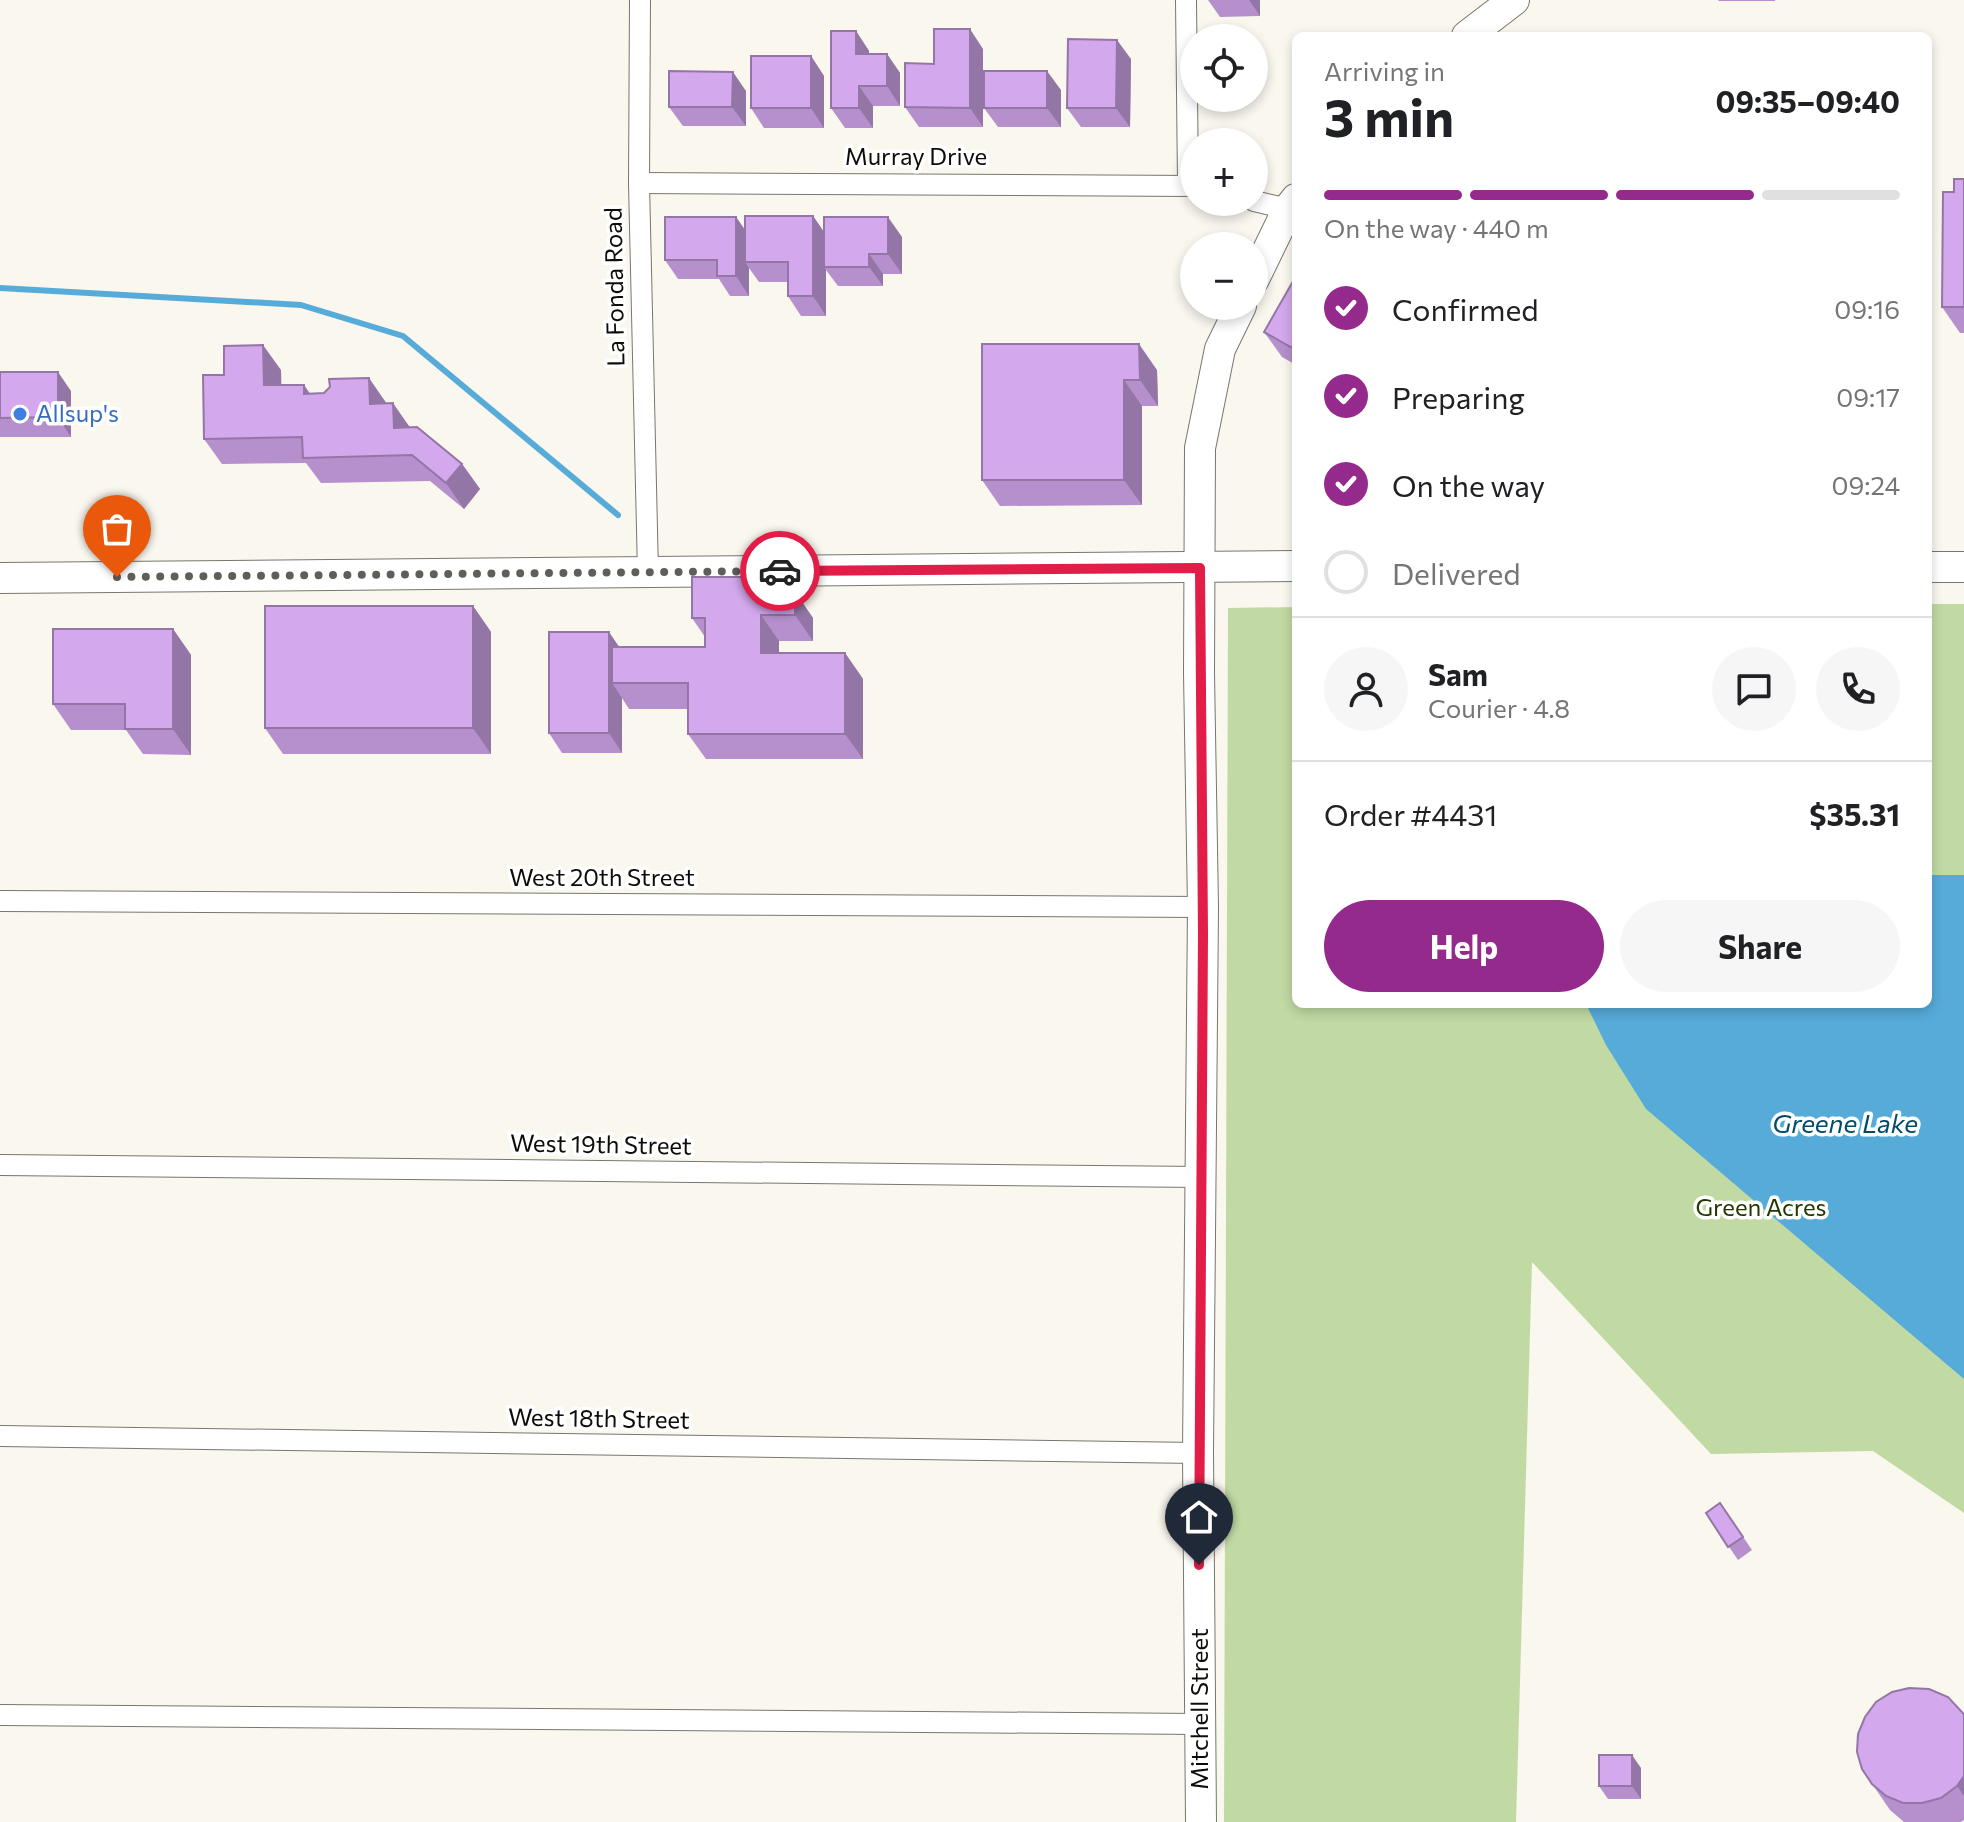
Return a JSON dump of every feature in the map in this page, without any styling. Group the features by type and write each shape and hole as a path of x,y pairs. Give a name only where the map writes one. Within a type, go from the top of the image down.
{"street":[{"name":"La Fonda Road","path":"640,0 639,183 648,573"},
{"path":"1186,0 1189,128"},
{"path":"1472,32 1514,0"},
{"name":"Murray Drive","path":"639,183 1180,185"},
{"path":"1268,202 1292,204 1268,251"},
{"name":"Mitchell Street","path":"1201,1822 1198,1453 1203,907 1200,448 1220,349 1234,320"},
{"path":"0,578 1292,566"},
{"path":"1932,567 1964,567"},
{"name":"West 20th Street","path":"0,901 1203,907"},
{"name":"West 19th Street","path":"0,1165 1202,1177"},
{"name":"West 18th Street","path":"0,1436 1198,1453"},
{"path":"0,1715 1200,1724"}],"green space":[{"name":"Green Acres","path":"1932,604 1964,604 1964,1513 1873,1451 1711,1454 1532,1262 1516,1822 1224,1822 1228,608 1292,607 1292,1008 1932,1008"}],"water":[{"name":"Greene Lake","path":"1932,875 1964,875 1964,1379 1646,1109 1606,1045 1588,1008 1932,1008"}],"building":[{"path":"934,29 970,29 970,108 905,107 905,63 934,64"},
{"path":"831,31 856,31 856,54 887,54 887,86 859,86 859,108 831,108"},
{"path":"1068,39 1117,40 1116,108 1067,108"},
{"path":"751,56 811,56 811,108 751,108"},
{"path":"669,71 733,72 732,107 669,107"},
{"path":"984,71 1047,71 1047,108 984,108"},
{"path":"1954,179 1964,179 1964,307 1942,307 1943,192 1954,192"},
{"path":"745,216 813,216 813,296 788,296 788,262 745,262"},
{"path":"665,217 736,217 736,276 717,276 717,260 665,260"},
{"path":"824,217 888,217 888,254 869,254 869,267 824,267"},
{"path":"1292,283 1292,348 1264,332"},
{"path":"982,344 1139,344 1140,380 1124,380 1124,480 982,480"},
{"path":"263,345 264,385 304,385 304,394 324,393 330,387 329,379 369,378 370,404 393,403 394,428 417,427 462,464 446,483 412,455 303,458 302,437 204,439 203,375 224,375 224,346"},
{"path":"0,372 58,372 58,417 0,418"},
{"path":"692,577 757,577 757,592 795,592 795,615 761,615 761,653 845,653 845,734 688,734 688,683 612,683 612,647 705,647 705,618 692,618"},
{"path":"265,606 473,606 473,728 265,728"},
{"path":"53,629 173,629 173,729 125,729 125,704 53,704"},
{"path":"549,632 609,632 609,733 549,733"},
{"path":"1720,1503 1743,1537 1728,1547 1706,1513"},
{"path":"1909,1688 1929,1689 1948,1697 1964,1715 1964,1776 1941,1798 1922,1803 1903,1803 1886,1796 1872,1784 1862,1769 1857,1752 1858,1734 1876,1702 1892,1692"},
{"path":"1599,1755 1632,1755 1632,1786 1599,1786"}],"waterway":[{"path":"0,288 301,305 403,336 618,515"}],"way so far":[{"path":"117,577 780,571"}],"place":[{"name":"Allsup's","path":"20,414"}],"route":[{"path":"780,571 1200,568 1203,934 1199,1565"}]}
